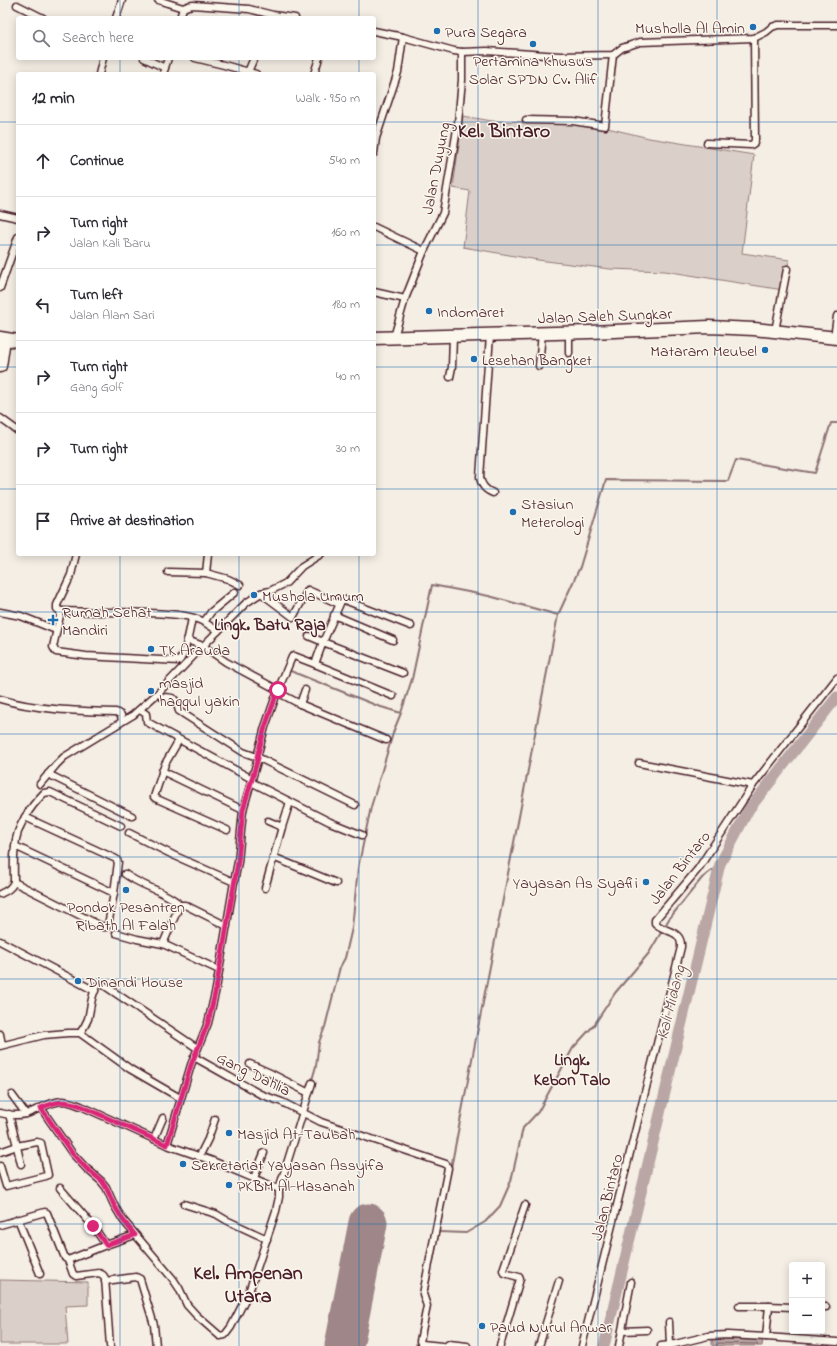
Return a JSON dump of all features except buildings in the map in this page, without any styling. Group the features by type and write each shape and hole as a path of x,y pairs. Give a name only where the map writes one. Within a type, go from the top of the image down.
{"highway":[{"name":"Jalan Saleh Sungkar","path":"376,338 709,326 754,329 836,338"},
{"path":"0,366 2,338 16,341"}],"street":[{"path":"117,16 122,0"},
{"path":"158,0 183,8 193,5 249,9 272,16"},
{"path":"18,5 39,16"},
{"path":"181,16 183,8"},
{"path":"376,31 454,51 487,51 560,56 613,55 622,48 640,42 754,38 778,25 837,25"},
{"path":"376,138 398,72 403,37"},
{"path":"707,143 751,145 754,143 754,38"},
{"name":"Jalan Duyung","path":"394,337 405,299 424,251 443,213 458,123 462,52"},
{"path":"526,120 574,121 605,126 613,55"},
{"path":"100,72 102,60"},
{"path":"147,60 164,71 167,60"},
{"path":"202,60 247,72 253,60"},
{"path":"314,72 318,60"},
{"path":"0,214 16,218"},
{"path":"376,228 424,251"},
{"path":"0,288 16,243"},
{"path":"775,331 787,269"},
{"path":"376,292 405,299"},
{"path":"836,338 837,316"},
{"path":"569,332 569,353"},
{"path":"540,366 542,333"},
{"path":"490,335 480,477 486,490 493,493"},
{"path":"450,377 452,367 453,336"},
{"path":"0,418 16,430"},
{"path":"76,556 71,575 56,605 57,609 61,611 157,614 192,618 204,622 218,631"},
{"path":"206,573 208,556"},
{"path":"40,784 64,757 140,710 246,603 261,593 286,583 302,566 318,556"},
{"path":"168,572 206,573 228,579 240,585"},
{"path":"261,593 293,617 308,590 339,604"},
{"path":"204,622 211,612 235,592"},
{"path":"315,664 341,600 345,599 410,626"},
{"path":"61,611 53,647 56,652 86,656 179,661 182,657 192,618"},
{"path":"0,612 21,616 56,630"},
{"path":"334,615 394,640"},
{"path":"309,636 403,673"},
{"path":"187,640 202,646 226,662 300,704 386,740"},
{"path":"167,1145 180,1098 197,1048 208,1023 238,862 243,810 265,727 292,657 294,656 315,664 394,696"},
{"name":"Jalan Bintaro","path":"582,1346 681,950 682,943 677,934 660,928 655,923 656,918 698,869 754,785 837,678"},
{"path":"300,704 305,690"},
{"path":"158,693 162,697 171,697 175,700 179,711 243,752 257,757 355,805"},
{"path":"0,699 30,705 77,711 116,712 121,715 122,721"},
{"path":"140,710 146,714 147,722 251,781 330,822 362,835"},
{"path":"179,740 162,771 154,794 155,798 227,830"},
{"path":"639,763 754,785"},
{"path":"162,771 243,810"},
{"path":"48,774 132,816"},
{"path":"0,894 8,890 14,882 15,846 20,827 25,817 44,793 47,792 121,826"},
{"path":"265,888 290,802"},
{"path":"14,882 103,927 108,925 118,866 116,859 25,817"},
{"path":"268,821 282,827"},
{"path":"129,833 173,855 234,882"},
{"path":"15,846 114,893"},
{"path":"273,857 336,883"},
{"path":"124,874 176,900 178,909 162,944"},
{"path":"178,905 183,904 227,926"},
{"path":"116,933 162,944 219,970"},
{"path":"0,941 95,991"},
{"path":"80,1033 87,1021 95,991 100,983 197,1048"},
{"path":"0,1034 1,1045 44,1035 80,1033 130,1069 180,1098"},
{"name":"Gang Dahlia","path":"194,1057 260,1094 304,1112 321,1122 446,1164 448,1166 423,1294 427,1306 420,1341 422,1344 442,1346"},
{"path":"250,1064 263,1069 309,1093"},
{"path":"41,1108 72,1153 86,1168 102,1181 123,1220 173,1279 187,1305 220,1336 224,1336 249,1292 276,1211 279,1189 312,1083"},
{"path":"12,1095 26,1114"},
{"path":"0,1113 26,1114 52,1103 62,1101 70,1102 167,1145 199,1156 279,1189"},
{"path":"9,1114 21,1164"},
{"path":"154,1139 162,1118"},
{"path":"199,1156 208,1139 215,1119"},
{"path":"0,1152 17,1146 37,1142 40,1143 48,1175 6,1186 0,1166"},
{"path":"254,1178 264,1153"},
{"path":"60,1188 93,1226 106,1245"},
{"path":"184,1204 212,1212 267,1239"},
{"path":"500,1346 520,1279 504,1273 503,1270 525,1205"},
{"path":"0,1225 42,1212 47,1213 73,1274 76,1276 101,1274 105,1278 110,1346"},
{"path":"18,1219 40,1274"},
{"path":"68,1260 135,1235"},
{"path":"105,1282 136,1277 140,1279 154,1325 156,1346"},
{"path":"539,1346 559,1281"},
{"path":"619,1346 631,1282"},
{"path":"249,1292 263,1298"},
{"path":"740,1306 789,1307"},
{"path":"766,1336 769,1306"},
{"path":"669,1322 670,1345"},
{"path":"622,1331 647,1330"},
{"path":"661,1346 714,1336 766,1336 806,1343 837,1342"},
{"path":"446,1346 449,1344 467,1346"}],"shaded area":[{"path":"463,116 492,121 568,123 599,126 649,138 754,155 742,253 789,260 783,290 665,271 610,269 538,260 463,247 470,191 453,188"},
{"path":"0,1280 88,1282 88,1305 65,1306 68,1344 0,1344"}],"water":[{"path":"712,1339 763,1340 762,1346 712,1346"}],"waterway":[{"path":"426,1297 558,615 580,567 606,480 728,481 736,460 815,473 831,423 837,423"},
{"path":"288,670 378,706 401,713 412,679 432,585 489,596 558,615"},
{"name":"Kali Midang","path":"604,1346 720,864 749,809 837,697"},
{"path":"312,1080 316,1066 319,1042 325,1027 340,967 345,958 352,928 358,868 371,807 394,730 401,713"},
{"path":"439,1232 466,1233 485,1222 500,1206 511,1181 523,1128 538,1112 573,1048 594,1025 615,993 649,953 669,919 702,878 720,864"},
{"path":"416,1346 419,1330"}],"runway":[{"path":"344,1346 368,1223"}],"place":[{"name":"Musholla Al Amin","path":"753,27"},
{"name":"Pura Segara","path":"437,31"},
{"name":"Pertamina Khusus Solar SPDN Cv. Alif","path":"533,44"},
{"name":"Indomaret","path":"429,311"},
{"name":"Mataram Meubel","path":"765,350"},
{"name":"Lesehan Bangket","path":"474,359"},
{"name":"Stasiun Meterologi","path":"513,512"},
{"name":"Mushola Umum","path":"254,595"},
{"name":"Rumah Sehat Mandiri","path":"53,620"},
{"name":"TK Arauda","path":"151,649"},
{"name":"masjid haqqul yakin","path":"151,691"},
{"name":"Yayasan As Syafii","path":"646,882"},
{"name":"Pondok Pesantren Ribath Al Falah","path":"126,890"},
{"name":"Dinandi House","path":"78,981"},
{"name":"Masjid At-Taubah","path":"229,1133"},
{"name":"Sekretariat Yayasan Assyifa","path":"183,1164"},
{"name":"PKBM Al-Hasanah","path":"229,1185"},
{"name":"Paud Nurul Anwar","path":"482,1326"}],"district":[{"name":"Kel. Bintaro","path":"504,130"},
{"name":"Lingk. Batu Raja","path":"270,624"},
{"name":"Lingk. Kebon Talo","path":"572,1069"},
{"name":"Kel. Ampenan Utara","path":"248,1284"}],"route":[{"path":"93,1226 106,1245 135,1235 123,1220 102,1181 86,1168 72,1153 41,1108 52,1103 62,1101 70,1102 167,1145 191,1065 208,1023 216,989 237,871 243,810 258,758 259,747 278,690"}]}
